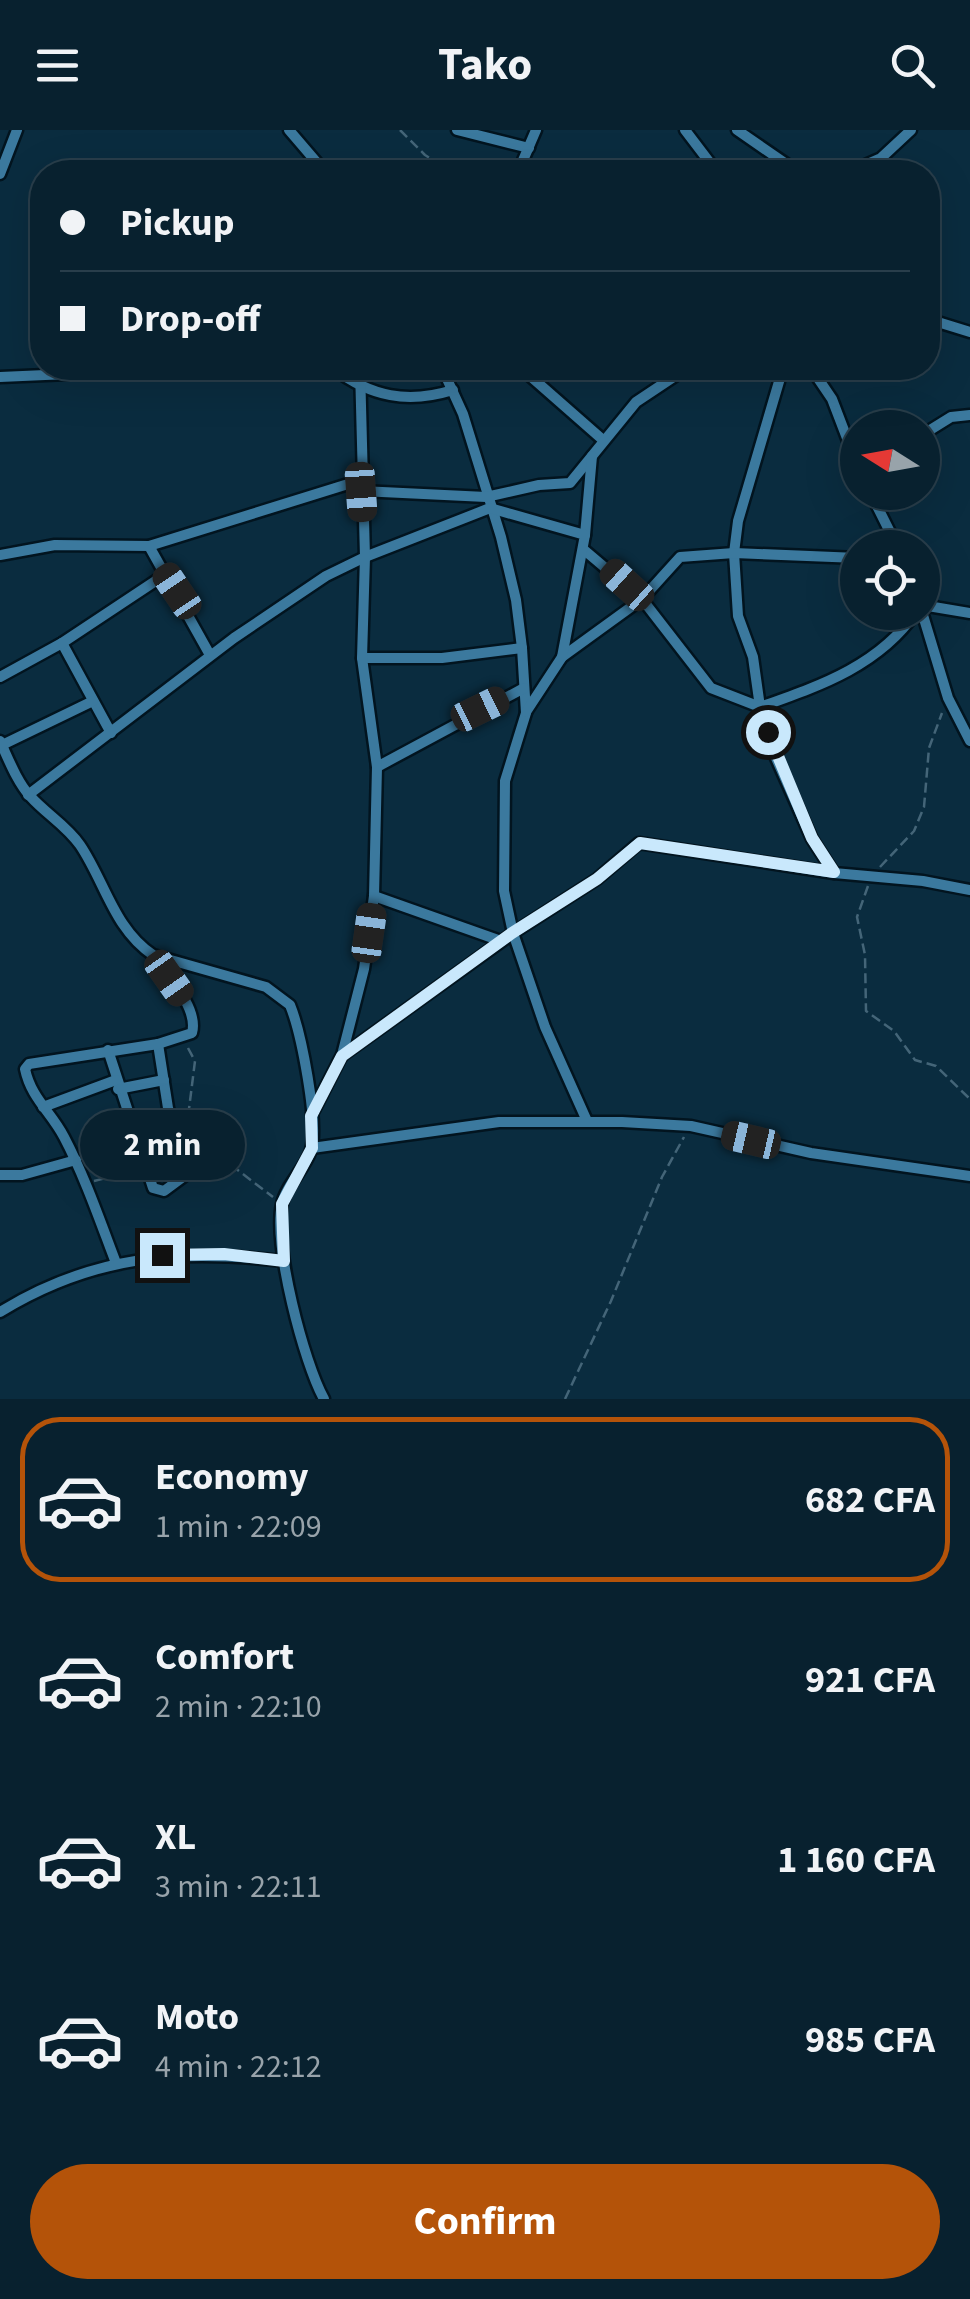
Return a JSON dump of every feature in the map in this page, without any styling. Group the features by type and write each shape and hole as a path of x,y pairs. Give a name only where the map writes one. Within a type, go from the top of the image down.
{"street":[{"path":"0,174 18,130"},
{"path":"289,130 315,160"},
{"path":"457,130 530,148"},
{"path":"524,160 536,130"},
{"path":"685,130 708,160"},
{"path":"737,130 781,160"},
{"path":"876,160 912,130"},
{"path":"940,323 970,332"},
{"path":"0,377 30,375"},
{"path":"353,380 412,400 451,386 453,380"},
{"path":"311,1116 342,1056 364,970 374,896 377,767 362,658 363,380"},
{"path":"448,380 510,572 522,648 526,713"},
{"path":"535,380 603,440"},
{"path":"28,795 210,655 326,576 488,503 539,485 570,483 636,402 669,380"},
{"path":"780,380 762,450 741,507 734,554 738,616 776,758 812,838 834,872"},
{"path":"819,380 840,418"},
{"path":"940,424 951,417 970,415"},
{"path":"587,1121 552,1042 512,933 504,891 503,810 505,782 526,713 562,656 584,549 592,456"},
{"path":"0,556 55,546 149,546 361,486 488,503 585,534"},
{"path":"149,546 210,655"},
{"path":"584,549 642,598 712,688 760,707 816,687 863,663 904,630"},
{"path":"562,656 642,598 680,556 840,557"},
{"path":"0,677 62,643 166,574"},
{"path":"940,611 970,613"},
{"path":"926,630 948,698 970,741"},
{"path":"62,643 112,733"},
{"path":"362,658 442,658 522,648"},
{"path":"377,767 524,688"},
{"path":"94,702 1,743 28,795 61,822 80,846 121,923 153,955 194,1022 192,1033 182,1038 26,1066 31,1089 56,1122 76,1160 116,1263"},
{"path":"342,1056 512,933 597,879 644,841 970,890"},
{"path":"374,896 501,941"},
{"path":"153,955 266,987 290,1005 311,1116 312,1148 282,1204 284,1261 313,1380 324,1399"},
{"path":"158,1044 174,1136 187,1174"},
{"path":"108,1050 146,1169 157,1191 225,1159"},
{"path":"43,1107 117,1084 164,1080"},
{"path":"312,1148 499,1122 587,1121 690,1126 811,1153 970,1176"},
{"path":"0,1175 22,1175 76,1160"},
{"path":"0,1312 19,1300 116,1263 162,1255 224,1254 284,1261"}],"path":[{"path":"400,130 433,160"},
{"path":"948,698 929,748 924,808 914,831 871,877 857,917 865,955 866,1011 894,1030 915,1060 936,1066 970,1099"},
{"path":"182,1038 195,1061 188,1109 210,1144 282,1204"},
{"path":"564,1399 611,1302 662,1177 690,1126"},
{"path":"85,1184 146,1169"}],"route":[{"path":"162,1255 224,1254 284,1261 282,1204 312,1148 311,1116 342,1056 512,933 597,879 640,843 647,841 834,872 812,838 768,732"}]}
